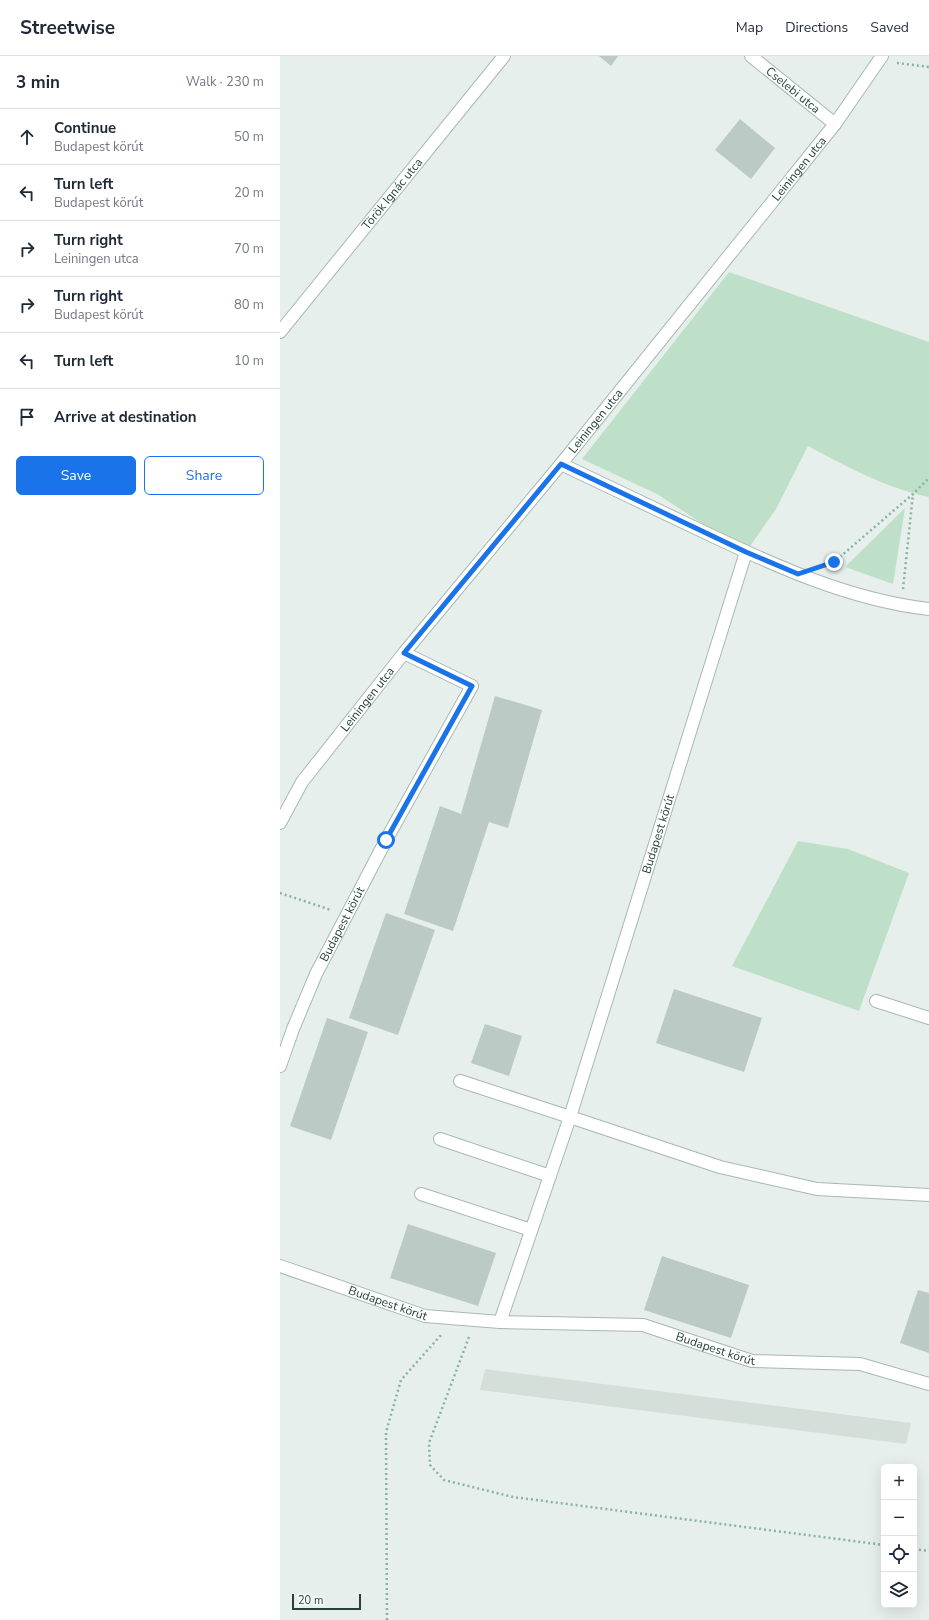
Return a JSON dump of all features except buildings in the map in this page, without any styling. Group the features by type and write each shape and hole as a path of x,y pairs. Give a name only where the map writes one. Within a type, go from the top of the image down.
{"street":[{"name":"Török Ignác utca","path":"280,332 504,56"},
{"name":"Cselebi utca","path":"751,56 834,124"},
{"name":"Leiningen utca","path":"280,823 302,782 404,653 561,464 834,124 880,59"},
{"path":"561,464 746,552 798,574 842,590 902,606 929,609"},
{"name":"Budapest körút","path":"500,1322 570,1117 746,552"},
{"name":"Budapest körút","path":"280,1066 293,1029 316,974 386,840 472,686 404,653"},
{"path":"876,1001 929,1018"},
{"path":"460,1081 720,1167 817,1189 929,1194"},
{"path":"440,1139 550,1176"},
{"path":"421,1194 531,1230"},
{"name":"Budapest körút","path":"280,1266 425,1316 500,1322 644,1325 752,1361 860,1364 929,1384"}],"path":[{"path":"880,59 929,67"},
{"path":"827,564 834,562 913,494 929,478"},
{"path":"902,606 913,494"},
{"path":"280,894 347,916"},
{"path":"387,1620 386,1432 401,1380 456,1318"},
{"path":"476,1320 429,1443 430,1465 444,1480 513,1497 881,1545"},
{"path":"917,1549 929,1551"}],"shaded area":[{"path":"485,1369 911,1423 906,1444 480,1390"}],"green space":[{"path":"729,272 929,342 929,497 882,482 852,469 808,446 776,509 746,552 657,494 582,459"},
{"path":"905,508 893,584 845,567"},
{"path":"798,841 848,849 909,873 859,1011 732,966"}],"route":[{"path":"386,840 472,686 404,653 561,464 746,552 798,574 834,562"}]}
